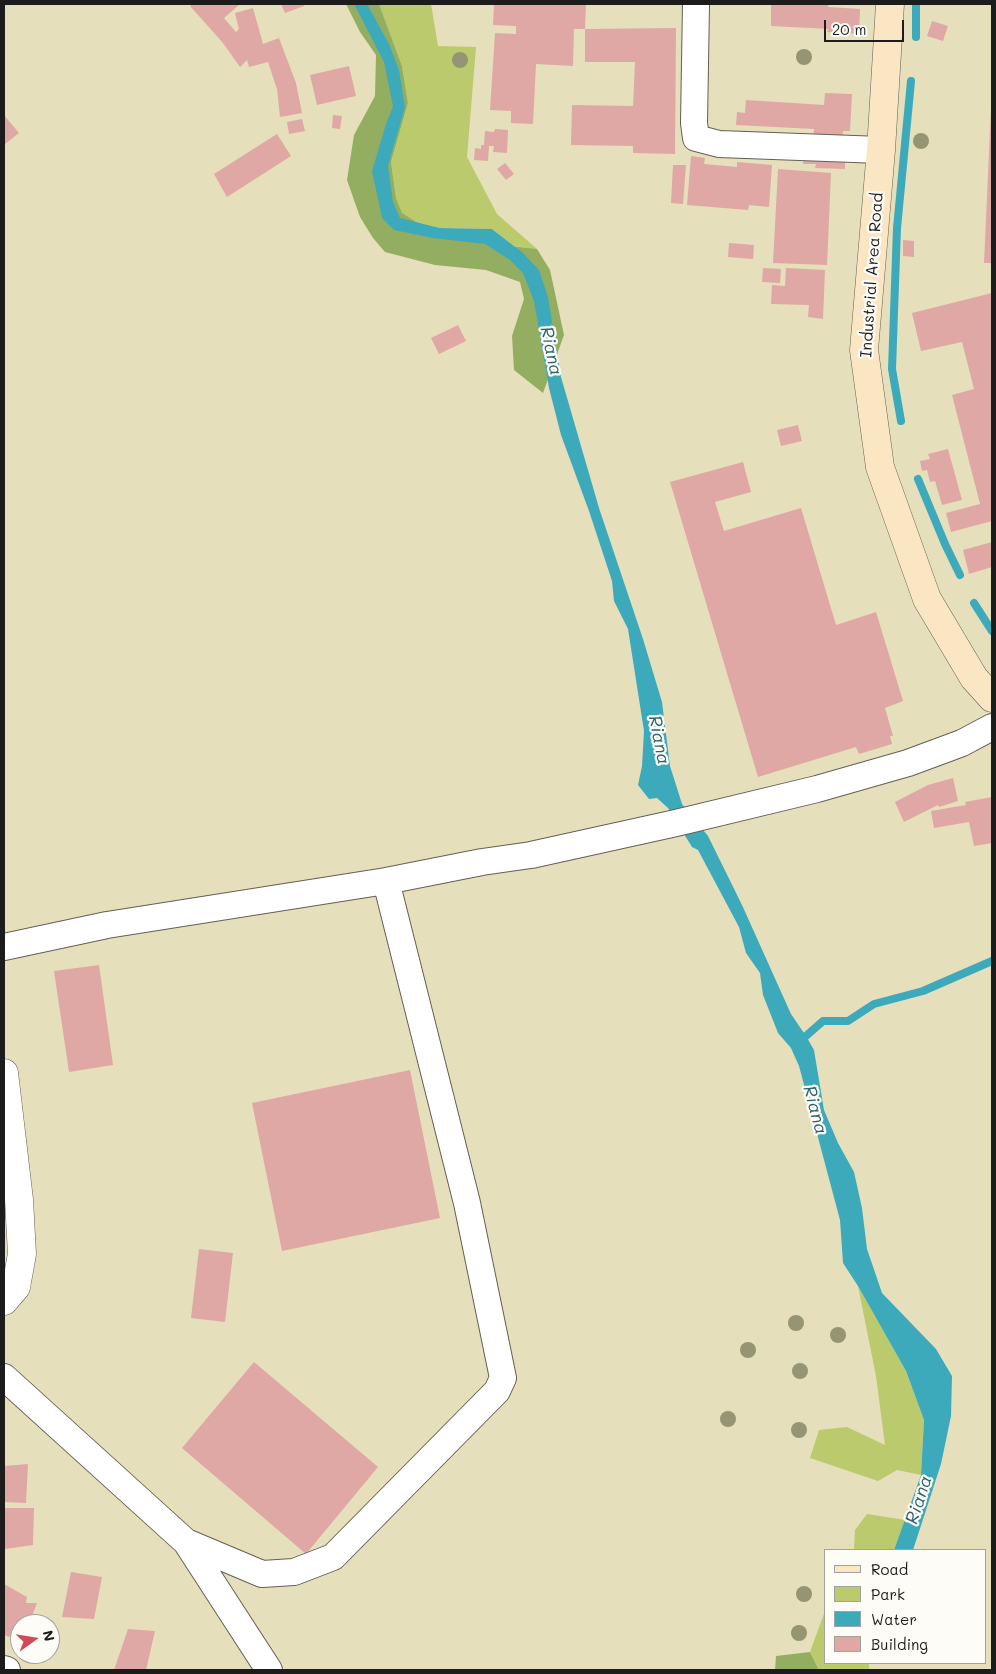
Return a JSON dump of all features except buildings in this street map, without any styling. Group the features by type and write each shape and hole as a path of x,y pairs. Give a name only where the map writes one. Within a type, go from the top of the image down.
{"main road":[{"name":"Industrial Area Road","path":"890,4 881,150 864,350 880,467 927,599 974,678 992,698"}],"street":[{"path":"696,4 694,123 696,138 719,144 881,150"},
{"path":"4,947 107,925 386,881 482,862 531,855 676,823 817,789 908,763 962,743 992,727"},
{"path":"186,1542 262,1574 294,1572 333,1556 497,1391 503,1378 467,1203 386,881"},
{"path":"4,1073 19,1200 22,1254 16,1287 4,1301"},
{"path":"4,1377 186,1542 269,1670"}],"green space":[{"path":"346,4 379,4 402,66 408,103 391,162 396,198 402,213 435,234 537,249 550,270 564,335 543,393 514,370 512,336 524,299 520,282 486,270 435,265 385,252 373,238 360,217 347,180 354,135 375,96 376,55 360,32"},
{"path":"379,4 431,4 438,46 476,47 467,157 497,214 537,249 514,246 492,229 440,228 416,222 402,214 396,198 391,162 408,103 402,66"},
{"path":"858,1286 906,1371 924,1420 921,1475 897,1470 878,1481 810,1458 819,1430 847,1427 885,1445 876,1376"},
{"path":"867,1514 905,1520 894,1549 854,1549 855,1530"},
{"path":"824,1614 824,1664 869,1664 869,1670 819,1670 810,1652"},
{"path":"810,1652 819,1670 775,1670 776,1656"}],"water":[{"name":"Riana","path":"354,4 367,4 389,44 399,70 405,107 388,166 393,202 400,218 440,228 492,229 523,253 539,270 548,297 561,377 599,508 662,702 670,766 682,804 708,836 742,905 791,1014 814,1050 824,1110 838,1143 854,1172 862,1208 867,1249 882,1293 936,1349 952,1376 951,1416 941,1464 913,1549 894,1549 921,1475 924,1420 906,1371 843,1263 840,1220 799,1066 791,1048 778,1033 763,995 760,973 746,953 739,927 698,850 692,847 668,808 657,798 649,799 638,785 642,766 644,731 628,629 614,601 612,581 561,435 549,388 534,301 523,273 510,260 485,244 433,238 394,230 382,218 372,171 393,106 384,62"}],"waterway":[{"path":"916,4 916,37"},
{"path":"901,421 892,369 897,228 911,81"},
{"path":"918,479 960,575"},
{"path":"974,603 992,631"},
{"path":"799,1040 823,1021 848,1021 874,1004 923,991 992,961"}]}
